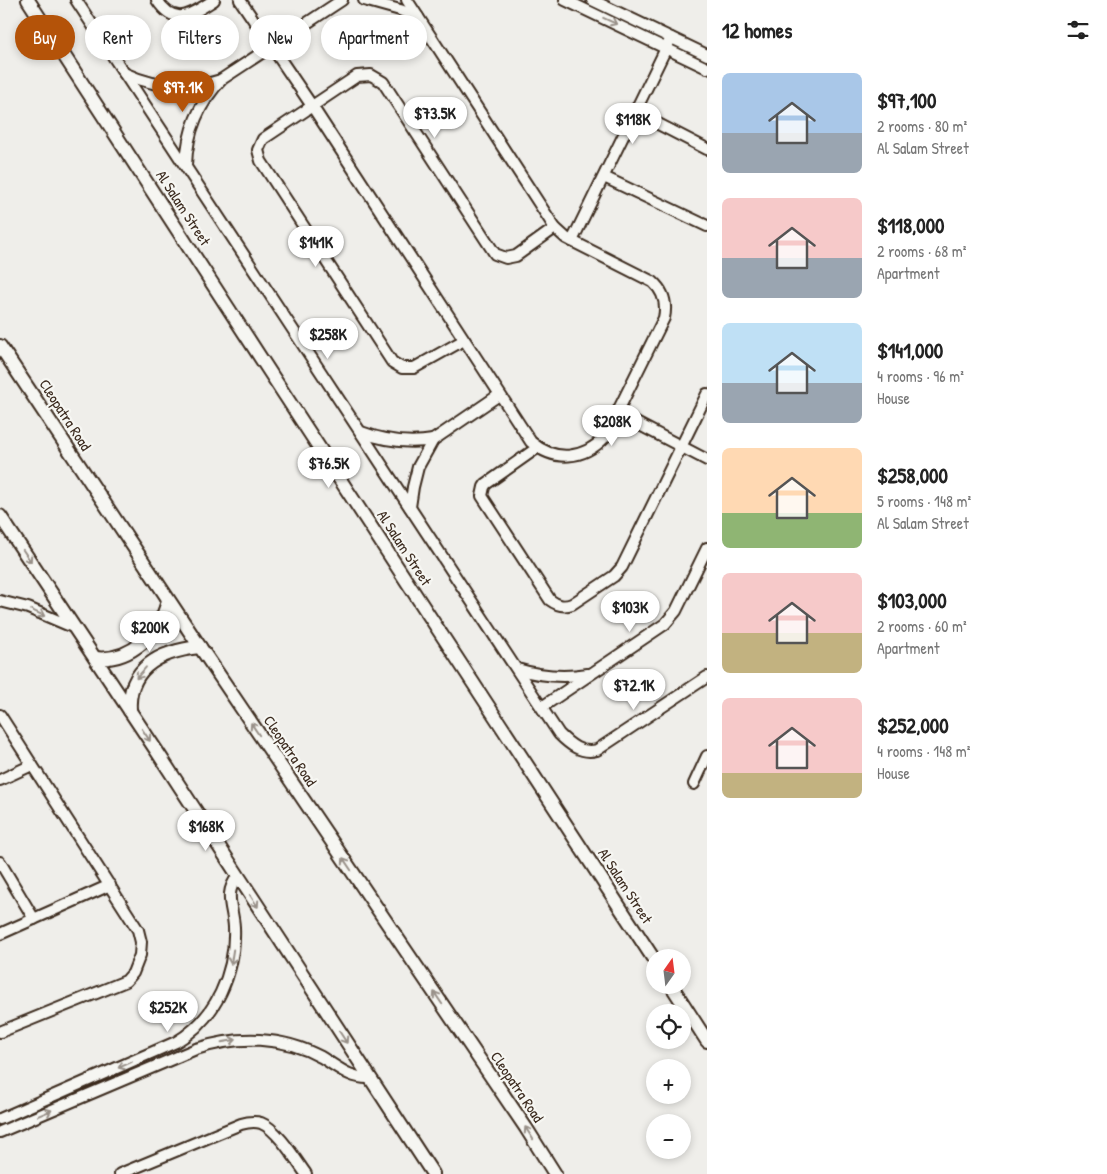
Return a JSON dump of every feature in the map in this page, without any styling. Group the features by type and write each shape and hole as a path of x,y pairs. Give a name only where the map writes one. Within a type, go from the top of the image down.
{"main road":[{"name":"Al Salam Street","path":"28,0 278,386 647,949"},
{"name":"Cleopatra Road","path":"0,346 4,358 526,1128 555,1174"},
{"path":"0,516 433,1174"},
{"path":"95,658 112,658 148,638 161,620 168,600"},
{"path":"130,711 130,692 133,683 144,668 160,657 176,651 200,647"},
{"path":"677,994 707,1041"}],"street":[{"path":"76,0 564,739 577,749 590,752 604,747 707,677"},
{"path":"157,0 166,12 180,17 195,12 214,0"},
{"path":"240,0 250,15"},
{"path":"311,21 342,0"},
{"path":"364,0 413,15"},
{"path":"407,0 417,15"},
{"path":"566,0 707,68"},
{"path":"592,0 707,55"},
{"path":"280,60 312,106 530,442 537,448 556,455 577,455 588,451 605,437 617,413 664,318 666,304 664,298 661,291 652,282 566,238 555,228 427,31"},
{"path":"572,241 671,38"},
{"path":"186,165 190,133 197,113 208,95 222,80 252,60"},
{"path":"124,73 145,82 178,88 201,86 222,80"},
{"path":"464,340 414,368 402,368 392,362 259,156 258,150 263,139 357,76 377,77 383,82 496,254 506,258 516,256 555,228"},
{"path":"635,112 707,149"},
{"path":"604,177 707,226"},
{"path":"537,448 486,484 482,496 550,600 555,604 567,606 608,580 622,567 707,394"},
{"path":"410,507 418,467 433,440 499,395"},
{"path":"617,413 707,460"},
{"path":"361,432 391,441 433,440"},
{"path":"542,707 665,624 680,603 707,548"},
{"path":"0,601 28,608 75,628"},
{"path":"516,669 554,676 592,674"},
{"path":"0,715 138,930 141,942 140,954 133,974 126,981 0,1032"},
{"path":"694,784 707,756"},
{"path":"0,780 32,765"},
{"path":"0,862 34,919"},
{"path":"0,1119 187,1036 212,1009 229,974 234,938 229,891 232,883 238,876"},
{"path":"0,934 110,885"},
{"path":"187,1036 193,1036 197,1040 196,1049"},
{"path":"0,1132 196,1049 238,1040 253,1039 282,1042 319,1056 348,1074 362,1079 370,1078"},
{"path":"120,1174 248,1122 256,1122 269,1128 306,1174"}]}
